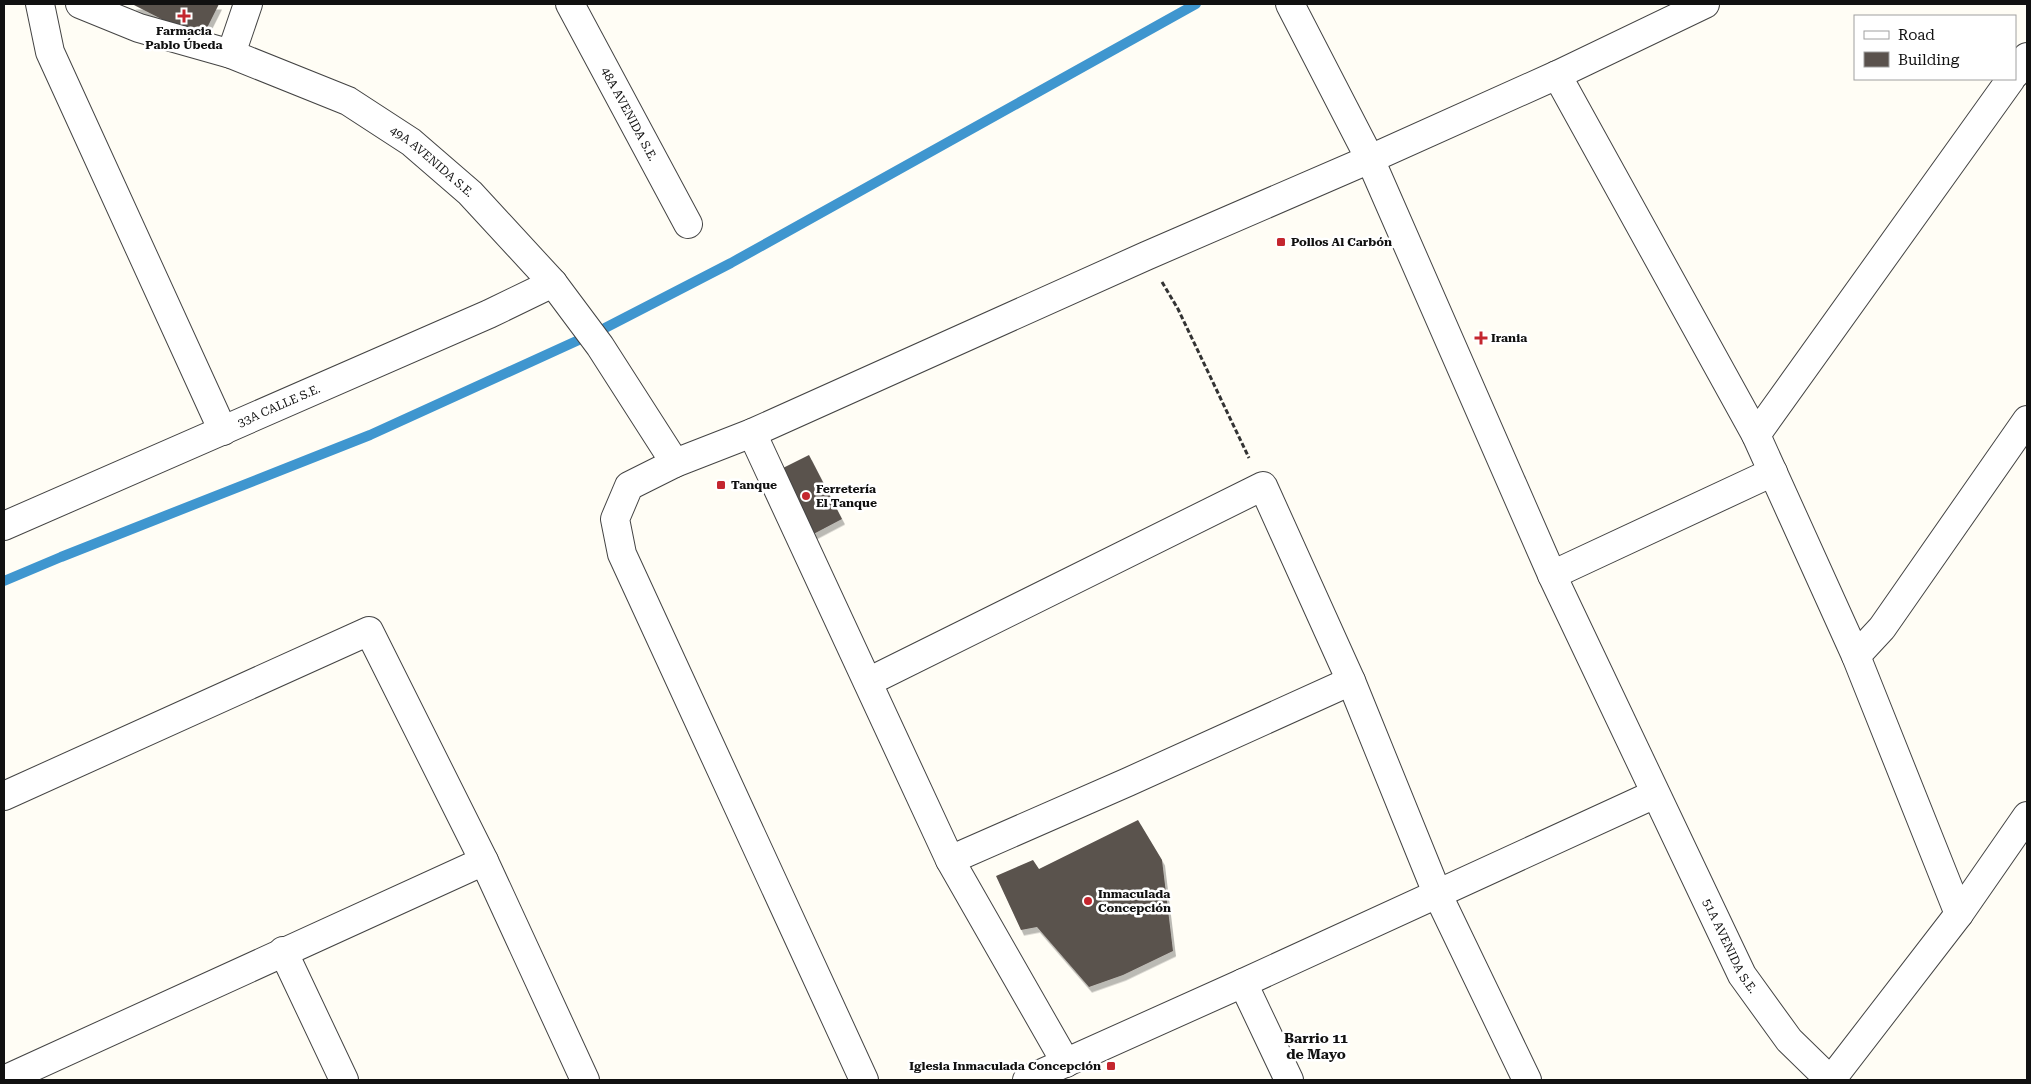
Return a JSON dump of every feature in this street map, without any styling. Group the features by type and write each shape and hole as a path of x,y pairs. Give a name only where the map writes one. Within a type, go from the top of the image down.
{"street":[{"path":"40,4 50,52 222,432"},
{"name":"49A AVENIDA S.E.","path":"80,4 139,28 231,54 348,102 411,142 470,193 553,283 600,346 675,463"},
{"path":"231,54 248,4"},
{"name":"48A AVENIDA S.E.","path":"570,4 688,224"},
{"name":"51A AVENIDA S.E.","path":"1290,4 1370,159 1552,575 1742,975 1789,1040 1831,1080"},
{"path":"864,1080 622,554 615,519 629,486 675,463 752,433 1146,256 1370,159 1557,75 1705,4"},
{"path":"2016,73 2027,57"},
{"path":"1557,75 1756,435 1856,656 1960,914"},
{"path":"1756,435 2010,80"},
{"name":"33A CALLE S.E.","path":"6,520 222,432 489,314 553,283"},
{"path":"1856,656 1882,628 2027,420"},
{"path":"752,433 950,860 1066,1063"},
{"path":"1552,575 1773,472"},
{"path":"868,682 1263,486 1351,681 1436,893 1527,1080"},
{"path":"4,796 369,631 484,861 585,1080"},
{"path":"950,860 1351,681"},
{"path":"1027,1080 1655,794"},
{"path":"1831,1080 1960,914 2027,816"},
{"path":"4,1080 283,951 484,861"},
{"path":"283,951 344,1080"},
{"path":"1243,983 1289,1080"}],"path":[{"path":"1146,256 1178,308 1263,486"}],"building":[{"name":"Farmacia Pablo Úbeda","path":"132,4 219,4 207,28 181,29"},
{"name":"Ferretería El Tanque","path":"809,455 842,519 804,539 771,474"},
{"name":"Inmaculada Concepción","path":"1138,820 1162,860 1173,951 1123,975 1089,987 1037,927 1021,930 996,876 1033,860 1039,869"}],"waterway":[{"path":"4,581 370,435 605,328 731,263 1196,4"}],"place":[{"name":"Farmacia Pablo Úbeda","path":"184,16"},
{"name":"Pollos Al Carbón","path":"1281,242"},
{"name":"Irania","path":"1481,338"},
{"name":"Tanque","path":"721,485"},
{"name":"Ferretería El Tanque","path":"806,496"},
{"name":"Inmaculada Concepción","path":"1088,901"},
{"name":"Iglesia Inmaculada Concepción","path":"1111,1066"}],"district":[{"name":"Barrio 11 de Mayo","path":"1316,1046"}]}
